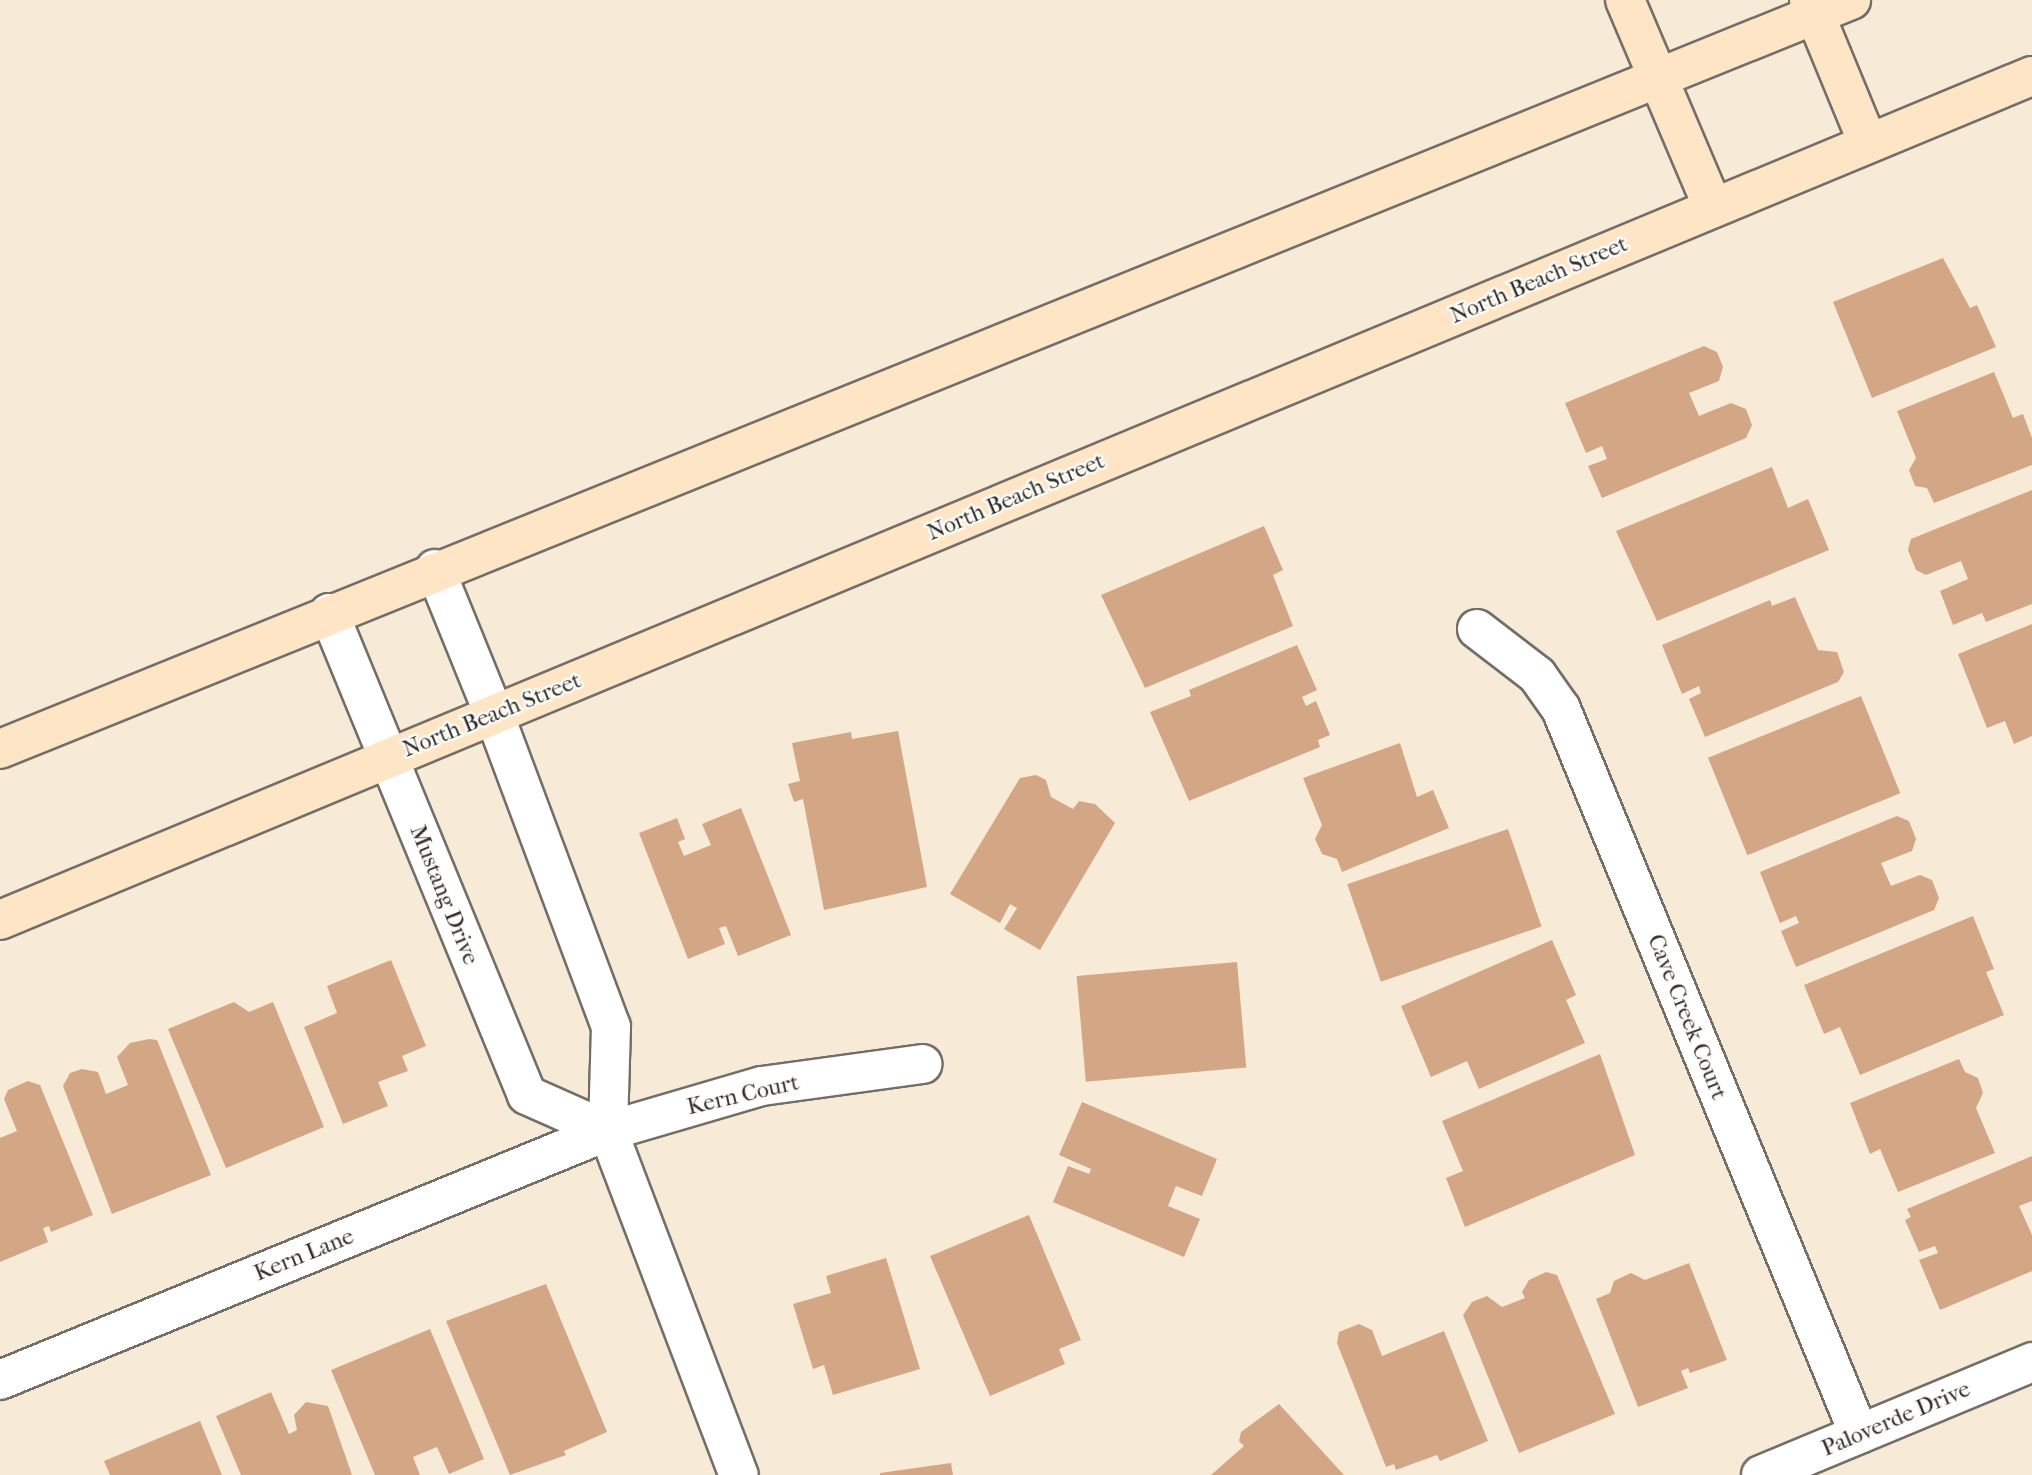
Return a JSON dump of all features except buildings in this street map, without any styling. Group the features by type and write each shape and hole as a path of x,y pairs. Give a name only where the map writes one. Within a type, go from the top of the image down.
{"main road":[{"path":"1625,0 1713,207"},
{"path":"0,749 435,569 1657,77 1812,7 1851,0"},
{"path":"1812,7 1868,143"},
{"name":"North Beach Street","path":"0,919 2032,76"}],"street":[{"path":"435,569 494,714 611,1027 608,1130 739,1475"},
{"name":"Mustang Drive","path":"329,613 527,1095 608,1130"},
{"name":"Cave Creek Court","path":"1477,629 1537,675 1561,709 1859,1434"},
{"name":"Kern Court","path":"608,1130 762,1086 922,1064"},
{"name":"Kern Lane","path":"0,1380 608,1130"},
{"name":"Paloverde Drive","path":"1761,1475 2032,1362"}]}
